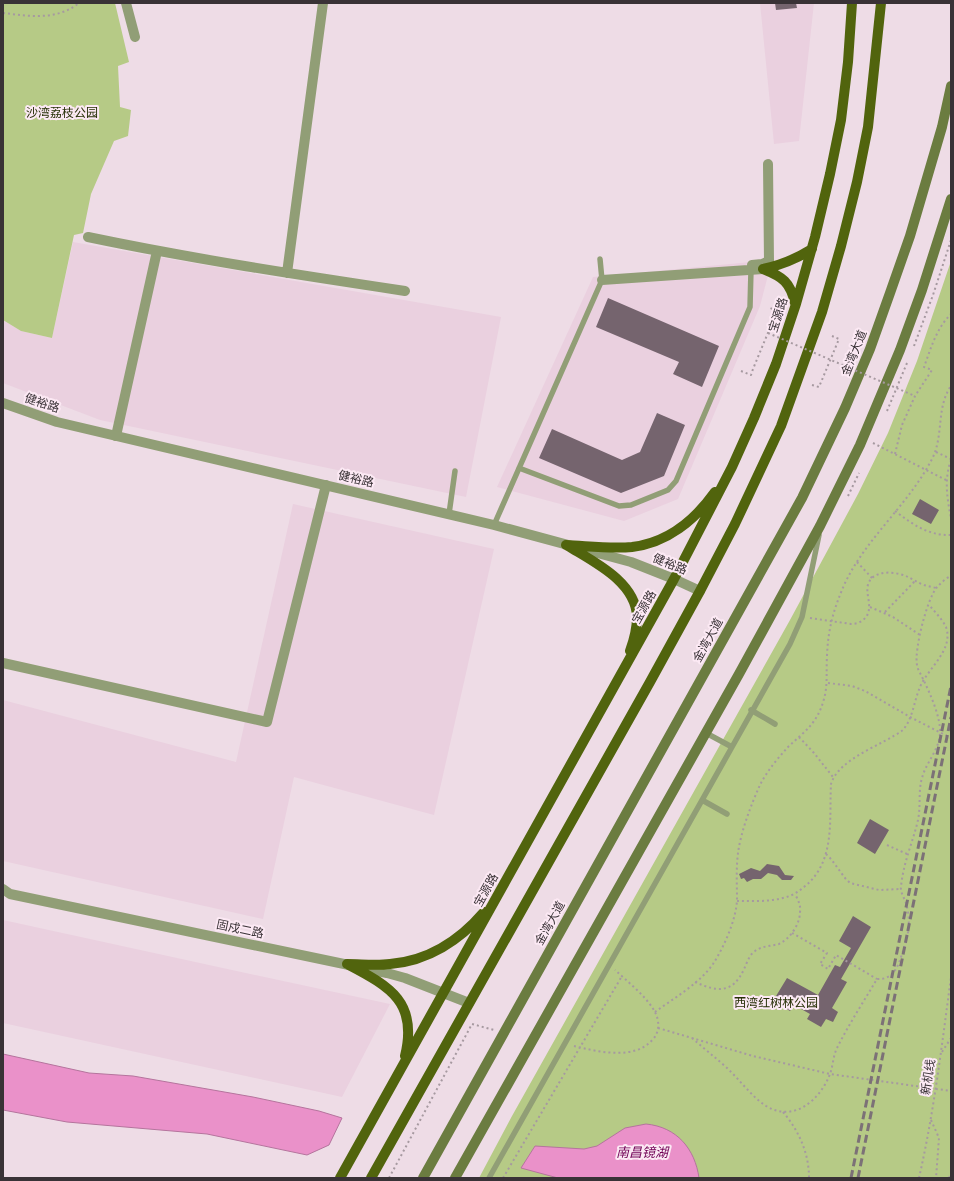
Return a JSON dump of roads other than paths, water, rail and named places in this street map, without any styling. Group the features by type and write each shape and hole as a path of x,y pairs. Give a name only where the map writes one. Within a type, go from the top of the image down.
{"main road":[{"name":"宝源路","path":"340,1178 625,669 732,468 754,418 773,371 796,304 812,249 830,174 841,120 848,62 852,3"},
{"path":"371,1178 700,591 735,524 781,426 822,312 858,182 868,127 881,3"},
{"name":"金湾大道","path":"423,1178 798,505 839,422 870,349 910,236 942,127 951,86"},
{"path":"455,1178 820,526 860,445 900,350 922,290 951,199"},
{"path":"757,267 787,263 812,249"},
{"path":"757,267 776,274 785,281 792,290 796,304"},
{"path":"566,545 606,548 633,546 674,532 699,512 711,498 732,468"},
{"path":"566,545 612,575 622,584 633,600 637,616 636,626 625,669"},
{"path":"347,964 390,964 407,962 427,956 443,948 458,937 475,922 499,893"},
{"path":"347,964 377,980 400,1001 404,1009 408,1026 408,1042 398,1074"}],"street":[{"path":"126,3 135,37"},
{"path":"287,274 323,3"},
{"path":"602,280 757,267 769,261 768,164"},
{"path":"88,237 157,252 287,274 406,291"},
{"path":"116,436 157,252"},
{"name":"健裕路","path":"3,403 57,422 494,525 631,562 700,591"},
{"path":"3,663 267,722 326,485"},
{"name":"固戍二路","path":"3,889 10,894 399,976 469,1003"}],"lane":[{"path":"494,525 602,280 600,259"},
{"path":"519,468 620,506 631,505 668,490 676,481 750,307 757,267"},
{"path":"449,514 455,471"},
{"path":"489,1178 790,644 802,617 820,526"},
{"path":"752,710 776,724"},
{"path":"706,732 732,747"},
{"path":"702,800 727,814"}],"water":[{"path":"3,1054 89,1073 133,1076 253,1097 319,1111 342,1118 329,1145 307,1155 207,1134 67,1122 3,1110"},
{"name":"南昌镜湖","path":"646,1124 667,1130 683,1141 689,1149 697,1167 699,1178 558,1178 521,1168 535,1146 584,1149 597,1146 625,1128"}],"railway":[{"path":"851,1178 951,686"},
{"path":"858,1178 951,717"}],"park label":[{"name":"沙湾荔枝公园","path":"62,113"},
{"name":"西湾红树林公园","path":"776,1003"}]}
